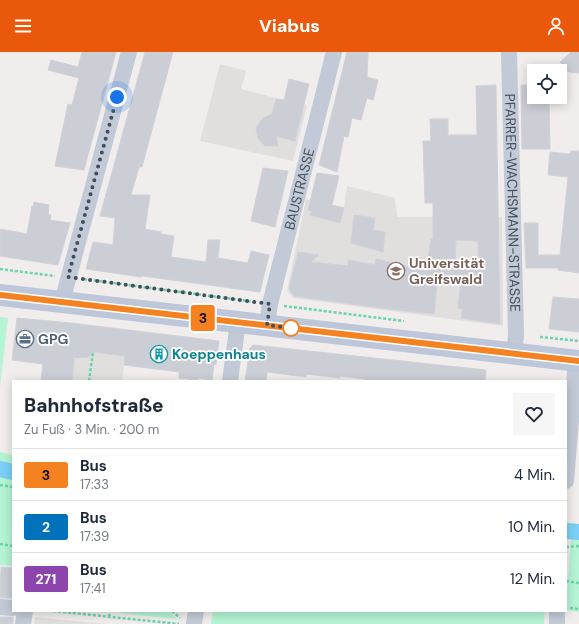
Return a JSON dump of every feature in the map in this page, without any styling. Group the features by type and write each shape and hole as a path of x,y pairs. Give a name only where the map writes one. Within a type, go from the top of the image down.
{"main road":[{"path":"0,295 238,322 269,315 515,344 578,354"}],"street":[{"path":"62,302 129,52"},
{"name":"BAUSTRASSE","path":"269,315 334,52"},
{"name":"PFARRER-WACHSMANN-STRASSE","path":"509,52 515,344"},
{"path":"230,380 238,322"},
{"path":"567,470 578,354"},
{"path":"0,607 12,608"},
{"path":"22,624 25,612"},
{"path":"194,624 196,612"},
{"path":"557,624 564,612"}],"path":[{"path":"0,269 68,277 269,315 405,321"},
{"path":"515,344 578,354"},
{"path":"89,380 93,352"},
{"path":"0,485 12,487"},
{"path":"0,544 12,546"},
{"path":"567,547 579,546"},
{"path":"567,581 579,583"},
{"path":"567,610 579,609"},
{"path":"62,612 180,624 181,619 173,612"},
{"path":"109,617 110,612"}],"shaded area":[{"path":"220,64 246,71 241,89 307,106 293,161 200,141"},
{"name":"Universität Greifswald","path":"347,186 395,198 397,217 502,217 503,326 293,298 287,291 306,199 344,208"},
{"path":"65,322 129,330 122,380 55,380"},
{"path":"35,617 74,621 108,624 34,624"}],"green space":[{"path":"0,317 8,318 0,387"},
{"path":"0,452 12,455 12,566 0,565"},
{"path":"572,523 579,524 579,612 567,610"},
{"path":"170,612 177,619 119,613"},
{"path":"213,612 545,612 544,624 211,624"}],"building":[{"path":"82,52 116,52 84,170 55,166 68,104 72,105 79,78 48,70 51,60 78,67"},
{"path":"145,52 173,52 142,167 139,167 131,195 150,195 145,229 174,236 171,257 206,262 208,240 220,240 218,258 248,263 251,251 269,255 260,292 86,269 93,242 113,245 115,218 100,216"},
{"path":"347,52 368,52 367,77 378,80 373,100 367,98 361,120 352,118 348,137 344,136 337,172 319,165"},
{"path":"571,52 579,52 579,73 569,72 567,70 567,64 562,64 560,62"},
{"path":"289,79 309,84 295,141 276,136 278,146 265,146 258,138 256,131 257,126 263,118 272,114 276,99 284,100"},
{"path":"496,85 500,324 461,318 463,309 458,308 461,279 438,276 434,314 294,296 289,289 298,252 319,255 311,262 348,266 348,260 375,265 376,259 426,271 431,239 433,239 433,203 425,203 423,141 431,141 430,119 448,119 448,135 477,135 476,86","holes":["456,240 478,241 479,265 455,266"]},
{"path":"521,85 527,85 527,104 549,104 550,149 522,149"},
{"path":"571,151 579,151 579,273 558,270 558,268 526,268 524,223 538,223 538,255 560,255 568,177 548,175 550,152 570,154"},
{"path":"263,168 288,171 275,227 251,221"},
{"path":"317,173 339,176 332,205 344,208 340,223 310,215 312,211 308,210"},
{"path":"34,202 49,205 48,214 51,215 50,220 70,223 58,265 0,256 0,229 27,234"},
{"path":"354,215 375,218 373,230 385,232 383,252 351,243"},
{"path":"553,297 579,299 579,332 549,329"},
{"path":"17,318 219,341 216,365 214,364 212,380 199,378 198,380 179,378 179,372 124,365 125,356 94,352 87,358 74,357 72,380 41,380 43,364 12,360"},
{"path":"253,345 486,370 485,380 371,380 306,374 306,377 267,372 266,380 245,380 250,348"},
{"path":"1,567 12,568 12,598 0,598"},
{"path":"0,617 13,617 13,624 0,624"}],"waterway":[{"path":"0,469 12,472"},
{"path":"567,531 579,532"}],"bus line":[{"name":"3","path":"0,295 579,361"}],"place":[{"name":"Universität Greifswald","path":"396,271"},
{"name":"GPG","path":"25,339"},
{"name":"Koeppenhaus","path":"159,354"}],"route":[{"path":"117,97 68,277 270,304 267,325 296,329 291,328"}]}
